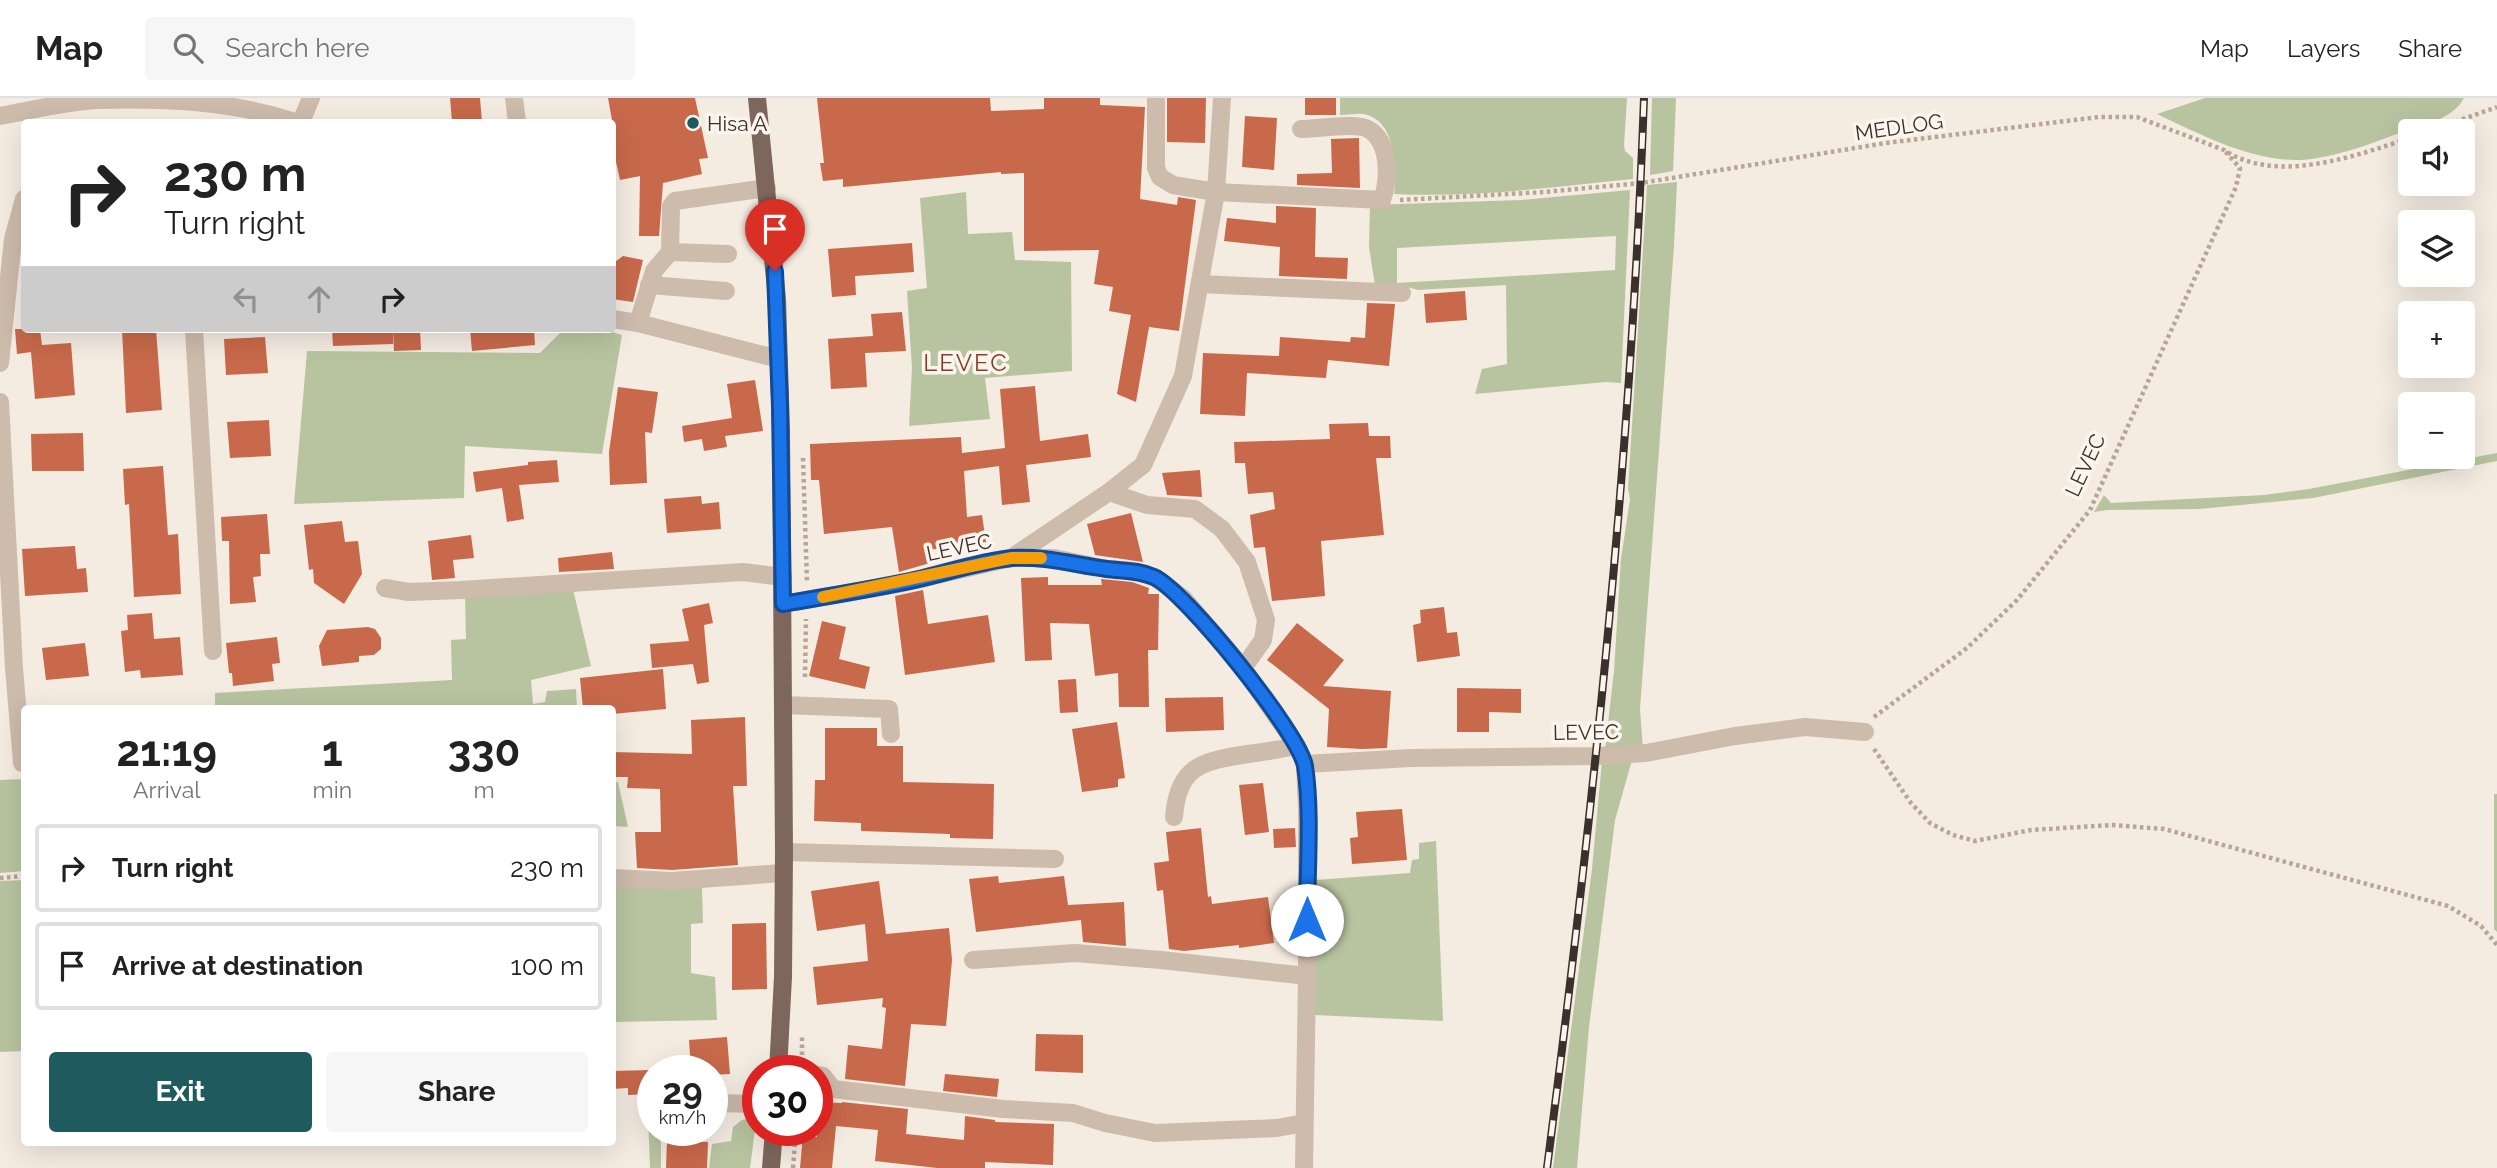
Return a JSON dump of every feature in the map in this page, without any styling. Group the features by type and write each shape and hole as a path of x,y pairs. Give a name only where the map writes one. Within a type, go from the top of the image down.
{"main road":[{"path":"757,98 777,299 779,359 784,852 783,977 779,1055"},
{"path":"771,1168 773,1146"}],"street":[{"path":"302,119 312,98"},
{"path":"514,98 517,119"},
{"path":"1156,98 1156,168 1160,177 1173,185 1216,192 1382,200 1387,186 1388,166 1381,144 1368,129 1348,125 1326,129 1301,129"},
{"path":"1011,558 1109,492 1143,465 1183,376 1216,192 1222,98"},
{"path":"0,116 56,114 95,100 186,101 265,112 286,119"},
{"path":"638,323 654,271 670,252 671,206 675,201 767,188"},
{"path":"0,363 21,221"},
{"path":"670,252 728,254"},
{"path":"1200,284 1402,293"},
{"path":"649,285 726,291"},
{"path":"616,320 779,359"},
{"path":"194,333 213,650"},
{"path":"0,402 7,668 21,757"},
{"path":"1109,492 1147,505 1195,509 1222,528 1247,562 1266,620 1263,640 1243,668"},
{"name":"LEVEC","path":"783,604 898,583 1011,558 1054,558 1107,569 1134,571 1156,578 1184,599 1243,668 1297,746 1305,764 1307,976 1304,1168"},
{"path":"385,588 409,592 461,590 743,572 783,577"},
{"path":"783,705 889,709 891,734"},
{"name":"LEVEC","path":"1305,764 1411,758 1597,756 1646,753 1735,736 1805,727 1865,732"},
{"path":"1174,817 1176,797 1185,779 1195,768 1209,761 1297,746"},
{"path":"784,852 1055,859"},
{"path":"616,878 672,881 783,873"},
{"path":"973,960 1075,953 1307,976"},
{"path":"833,1089 1003,1109 1073,1113 1105,1123 1155,1133 1277,1128 1304,1123"}],"path":[{"path":"2463,119 2497,107"},
{"name":"MEDLOG","path":"1382,200 1544,192 1641,183 1886,143 2099,117 2137,117 2224,150 2234,157 2263,164 2297,167 2398,142"},
{"name":"LEVEC","path":"1865,732 1867,724 1875,716 1967,648 2017,600 2091,510 2236,187 2239,168 2224,150"},
{"path":"1865,732 1911,803 1930,822 1953,835 1975,841 2031,830 2112,825 2164,829 2448,906 2481,926 2497,945"},
{"path":"0,877 21,876"},
{"path":"793,1168 795,1146"}],"green space":[{"path":"1340,98 1627,98 1624,145 1625,151 1633,158 1633,179 1484,193 1394,194 1394,159 1388,135 1374,118 1363,114 1340,115"},
{"path":"1652,98 1676,98 1673,171 1650,175"},
{"path":"2205,98 2464,98 2453,111 2439,119 2398,119 2398,134 2340,153 2300,160 2245,151 2157,114"},
{"path":"1677,182 1640,709 1643,749 1605,750 1614,671 1621,559 1630,499 1628,489 1647,185"},
{"path":"1630,190 1621,383 1606,382 1475,394 1482,369 1507,364 1506,285 1418,290 1375,285 1369,247 1370,205 1521,200","holes":["1616,236 1615,270 1397,283 1397,248"]},
{"path":"966,192 968,234 1012,232 1015,260 1071,262 1072,371 985,378 990,419 909,426 912,368 907,291 927,288 920,198"},
{"path":"560,333 622,335 602,454 465,446 464,498 294,504 307,351 540,353"},
{"path":"2497,453 2497,461 2475,465 2475,457"},
{"path":"2413,469 2457,469 2313,498 2199,509 2094,512 2104,495 2111,503 2264,495"},
{"path":"573,589 591,666 531,680 533,704 545,702 547,691 576,689 577,705 215,705 215,693 452,680 451,640 466,639 465,596"},
{"path":"1632,760 1615,820 1589,1027 1577,1168 1553,1168 1592,869 1602,761"},
{"path":"21,779 21,871 0,873 0,780"},
{"path":"616,782 618,782 628,827 616,826"},
{"path":"2494,794 2497,794 2497,932 2494,929"},
{"path":"1436,841 1443,1021 1314,1015 1316,880 1410,873 1412,860 1419,859 1419,843"},
{"path":"21,880 21,1051 0,1052 0,881"},
{"path":"616,887 702,887 703,923 691,924 691,973 715,977 717,1020 616,1022"},
{"path":"742,1120 742,1146 753,1146 750,1168 709,1168 712,1146 728,1146 733,1127"},
{"path":"649,1146 661,1146 661,1168 650,1168"}],"building":[{"path":"450,98 480,98 482,119 452,119"},
{"path":"608,98 695,98 708,158 699,159 702,174 663,183 659,236 639,236 640,176 620,180 616,162 616,119 612,119"},
{"path":"817,98 990,98 991,111 1044,109 1044,98 1100,98 1100,105 1145,107 1140,199 1177,205 1178,197 1196,200 1179,331 1149,327 1136,402 1117,394 1131,315 1109,311 1113,287 1094,284 1099,250 1024,251 1024,173 1001,172 843,187 843,179 823,181 820,163 824,163"},
{"path":"1167,98 1206,98 1205,143 1167,142"},
{"path":"1305,98 1336,98 1336,115 1305,115"},
{"path":"1245,116 1277,118 1274,170 1242,167"},
{"path":"1359,138 1360,188 1297,185 1297,174 1332,173 1331,139"},
{"path":"1276,206 1316,208 1315,257 1348,258 1347,279 1279,276 1280,247 1224,241 1227,218 1276,223"},
{"path":"912,243 914,272 855,276 856,295 832,297 828,249"},
{"path":"623,256 643,260 633,302 616,300 616,261"},
{"path":"1465,291 1467,320 1426,323 1424,294"},
{"path":"1367,303 1395,304 1389,366 1328,360 1326,378 1247,373 1245,416 1200,414 1203,353 1279,356 1280,337 1350,342 1351,337 1365,338"},
{"path":"902,312 906,351 865,353 867,387 831,389 828,339 873,336 871,314"},
{"path":"15,329 21,329 21,333 40,333 42,345 71,343 75,395 35,399 31,352 17,354"},
{"path":"122,333 156,333 162,410 126,413"},
{"path":"332,333 393,333 393,344 333,346"},
{"path":"393,333 420,333 421,350 394,351"},
{"path":"470,333 534,333 535,345 472,351"},
{"path":"265,337 268,373 226,375 224,339"},
{"path":"755,380 763,431 725,436 727,447 704,451 702,439 684,442 682,426 732,418 727,384"},
{"path":"1035,386 1040,441 1088,434 1091,457 1026,465 1030,502 1002,505 999,466 964,471 967,517 982,515 986,542 928,550 930,563 899,572 892,527 824,534 819,480 811,480 810,444 961,437 962,453 1005,448 1000,389"},
{"path":"618,387 658,392 652,433 645,432 647,483 610,485 609,452"},
{"path":"269,420 271,456 230,458 227,422"},
{"path":"1368,423 1369,436 1390,436 1391,458 1376,458 1384,535 1321,541 1325,596 1272,601 1265,547 1254,548 1250,515 1275,509 1273,492 1248,494 1245,463 1235,463 1234,442 1330,439 1329,424"},
{"path":"83,433 84,471 32,471 31,434"},
{"path":"557,460 559,482 519,485 524,519 507,522 502,488 476,492 473,472 528,465 528,462"},
{"path":"163,466 168,535 178,534 181,594 134,597 129,504 125,505 123,469"},
{"path":"1200,470 1202,497 1167,495 1162,473"},
{"path":"701,496 702,504 719,502 721,529 667,533 664,499"},
{"path":"1131,513 1143,562 1095,555 1087,524"},
{"path":"267,514 270,554 260,554 261,576 253,577 256,602 230,604 229,541 222,541 221,517"},
{"path":"342,521 345,542 358,541 362,574 344,604 314,583 313,569 309,570 304,525"},
{"path":"471,535 474,558 453,560 455,578 432,580 428,541"},
{"path":"75,546 77,569 86,568 88,592 25,596 22,549"},
{"path":"612,552 614,569 559,572 558,558"},
{"path":"1048,577 1048,585 1102,585 1101,579 1132,582 1149,588 1148,594 1159,594 1158,650 1148,650 1149,707 1119,707 1118,673 1095,676 1089,624 1050,623 1052,660 1025,661 1021,578"},
{"path":"923,590 928,624 988,615 995,662 905,675 895,596"},
{"path":"709,603 713,623 704,625 709,682 697,684 693,664 652,668 650,644 689,641 682,609"},
{"path":"1444,607 1447,633 1457,632 1460,656 1417,662 1413,625 1421,623 1420,610"},
{"path":"152,613 154,639 180,637 183,675 141,678 140,670 125,672 121,631 128,630 127,615"},
{"path":"822,621 846,627 839,659 870,667 865,689 809,676"},
{"path":"1297,623 1344,660 1323,686 1391,691 1387,748 1327,747 1329,709 1267,660"},
{"path":"368,627 375,629 381,638 381,649 374,655 359,656 359,662 322,666 319,646 327,630"},
{"path":"277,637 280,663 272,664 274,681 233,686 226,643"},
{"path":"85,643 89,676 46,680 42,648"},
{"path":"663,669 666,709 616,714 616,705 583,705 580,678"},
{"path":"1076,679 1078,712 1060,713 1058,680"},
{"path":"1457,688 1521,689 1521,713 1489,712 1489,732 1457,732"},
{"path":"1223,697 1224,730 1166,732 1165,698"},
{"path":"745,717 747,786 733,786 738,865 672,870 637,868 635,832 661,832 660,789 627,788 628,777 616,777 616,752 692,754 691,720"},
{"path":"1117,722 1125,778 1118,779 1118,787 1082,792 1072,729"},
{"path":"825,728 877,728 877,746 903,746 903,782 994,784 993,839 950,838 950,834 861,831 861,823 814,821 815,780 825,780"},
{"path":"1263,783 1269,832 1245,835 1239,785"},
{"path":"1402,809 1407,860 1352,864 1350,838 1358,837 1356,812"},
{"path":"1201,828 1208,897 1211,896 1212,904 1268,897 1274,943 1239,948 1239,945 1184,951 1169,949 1163,890 1157,891 1154,863 1169,861 1166,832"},
{"path":"1295,828 1296,847 1274,848 1273,829"},
{"path":"998,876 999,883 1064,876 1068,905 1124,902 1126,946 1083,942 1081,920 976,932 969,879"},
{"path":"879,881 886,934 949,928 952,960 946,1026 911,1024 905,1086 845,1079 848,1045 882,1049 886,1008 882,1007 883,998 817,1005 813,967 868,961 865,924 817,931 811,891"},
{"path":"766,923 767,989 732,990 732,924"},
{"path":"1036,1034 1083,1035 1083,1073 1035,1071"},
{"path":"727,1037 730,1074 728,1055 690,1055 689,1040"},
{"path":"637,1070 637,1095 628,1095 628,1088 616,1089 616,1071"},
{"path":"945,1074 999,1079 997,1097 943,1091"},
{"path":"833,1103 908,1109 906,1134 964,1140 965,1116 995,1122 1054,1124 1053,1165 985,1162 985,1168 937,1168 875,1161 878,1130 836,1126 832,1168 800,1168 802,1146 833,1146"},
{"path":"667,1146 708,1146 707,1168 666,1168"}],"railway":[{"path":"1547,1168 1580,901 1608,634 1630,366 1644,98"}],"slow traffic":[{"path":"823,597 1011,558 1041,558"}],"place":[{"name":"Hisa A","path":"693,123"}],"district":[{"name":"LEVEC","path":"966,362"}],"route":[{"path":"775,271 783,604 898,583 1011,558 1054,558 1107,569 1134,571 1156,578 1184,599 1243,668 1297,746 1305,764 1307,920"}]}
